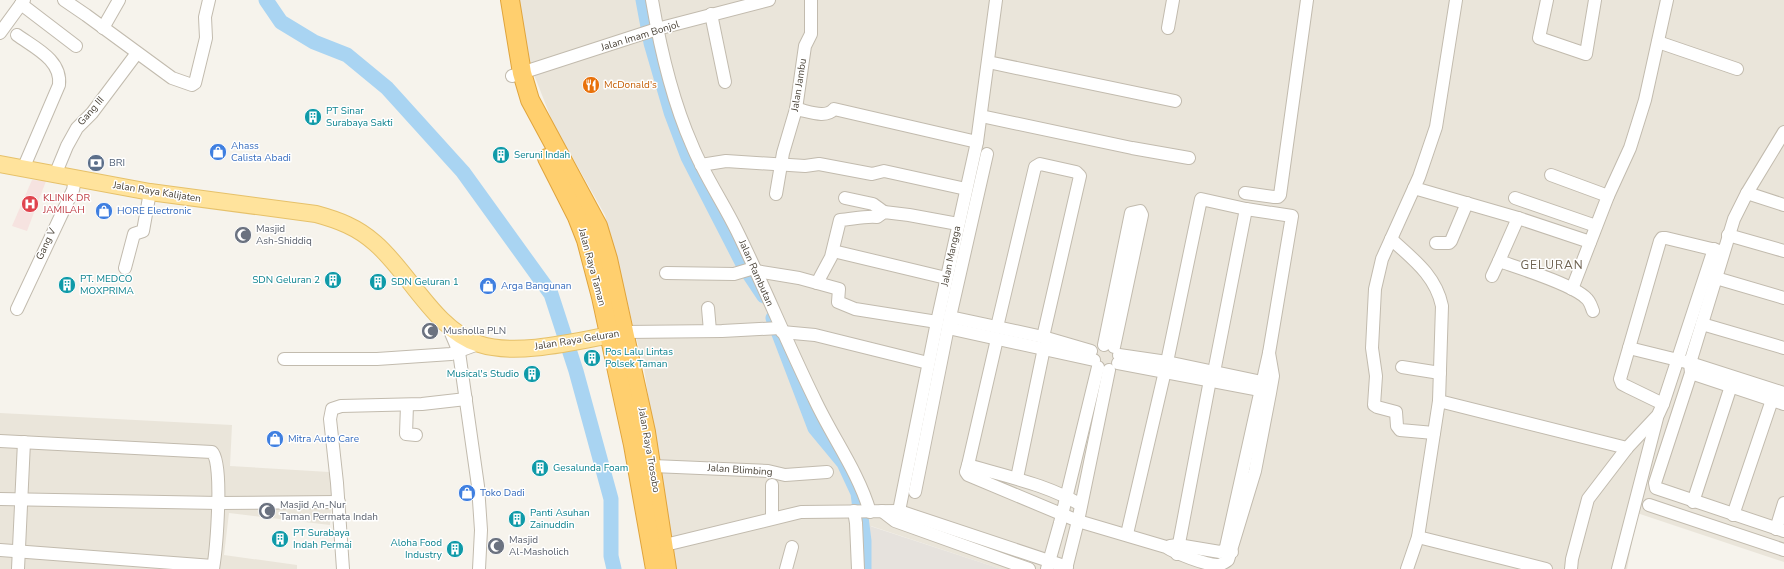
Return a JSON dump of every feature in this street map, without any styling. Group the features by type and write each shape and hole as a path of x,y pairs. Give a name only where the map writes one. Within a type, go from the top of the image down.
{"highway":[{"name":"Jalan Raya Taman","path":"500,0 517,74 535,111 598,226 617,333"},
{"name":"Jalan Raya Taman","path":"510,0 517,74"},
{"name":"Jalan Raya Trosobo","path":"617,333 653,466 668,569"},
{"name":"Jalan Raya Trosobo","path":"617,333 655,569"}],"main road":[{"name":"Jalan Raya Kalijaten","path":"0,164 150,192 316,214"},
{"name":"Jalan Raya Geluran","path":"316,214 351,226 376,244 448,325 478,344 505,348 554,345 617,333"}],"street":[{"path":"64,0 175,80 190,85 194,84 206,38 205,17 209,0"},
{"path":"103,28 119,0"},
{"name":"Jalan Rambutan","path":"652,0 651,32 680,116 701,165 737,229 751,270 778,329 824,421 859,479 865,511 856,523 858,569"},
{"name":"Jalan Imam Bonjol","path":"517,74 711,14 769,0"},
{"name":"Jalan Jambu","path":"776,194 781,164 796,109 805,46 811,34 811,0"},
{"name":"Jalan Mangga","path":"899,511 928,363 981,116 996,0"},
{"path":"1168,28 1173,0"},
{"path":"1245,193 1274,197 1278,197 1280,195 1307,0"},
{"path":"1434,433 1400,430 1397,426 1396,412 1374,405 1376,376 1372,348 1375,289 1382,259 1414,188 1436,127 1455,0"},
{"path":"1547,0 1539,38 1586,54 1596,0"},
{"path":"1572,289 1608,196 1630,148 1645,100 1667,0"},
{"path":"0,33 22,2 76,46"},
{"path":"711,14 725,82"},
{"path":"17,36 52,60 58,68 60,78 59,85 22,169"},
{"path":"1658,42 1737,69"},
{"name":"Gang III","path":"55,175 67,146 77,128 92,113 137,53"},
{"path":"988,62 1175,101"},
{"path":"796,109 824,114 832,112 834,109 976,142"},
{"path":"981,116 1132,148 1189,158"},
{"path":"1784,132 1780,146 1747,193 1728,235 1719,250 1686,366 1655,486 1659,490 1693,502 1780,530 1784,503"},
{"path":"915,492 949,322 987,154"},
{"path":"701,165 726,161 805,166 819,164 872,174 884,172 966,189"},
{"path":"1017,478 1043,343 1080,176 1076,172 1040,164 1035,167 966,472 968,475 1062,513 1078,521 1174,548 1220,552 1228,551"},
{"path":"1551,175 1608,196"},
{"name":"Gang V","path":"17,309 73,190 75,179"},
{"path":"1414,188 1518,218 1590,242"},
{"path":"125,268 134,234 144,230 150,192"},
{"path":"1747,193 1784,205"},
{"path":"845,198 873,204 884,212 958,224"},
{"path":"1515,198 1596,226"},
{"path":"1127,534 1166,366 1200,201 1202,199 1246,209 1292,216 1264,381 1228,551"},
{"path":"1436,243 1449,243 1451,241 1467,203"},
{"path":"1174,548 1212,376 1246,209"},
{"path":"665,545 801,512 899,511 1048,566 1067,568 1081,505 1106,357 1132,213 1140,211 1142,215 1106,357 1066,496 1048,566"},
{"path":"817,283 833,251 840,220 854,220 865,216 877,217 884,212"},
{"path":"1492,276 1518,218"},
{"path":"1728,235 1784,251"},
{"path":"1661,409 1622,384 1620,373 1662,238 1719,250"},
{"path":"1391,239 1419,264 1430,277 1440,295 1442,306 1439,401 1418,537 1407,569"},
{"path":"1571,569 1572,559 1588,499 1627,448 1661,409 1686,366 1702,324 1716,278 1719,250"},
{"path":"833,251 946,278"},
{"path":"1500,261 1572,289 1584,296 1589,301 1593,311"},
{"path":"666,273 734,274 751,270 793,277 839,289 838,302 855,309 937,322"},
{"path":"1716,278 1784,298"},
{"path":"708,308 710,331"},
{"path":"949,322 1106,357 1166,366 1212,376 1264,381"},
{"path":"1702,324 1784,348"},
{"path":"448,325 459,352 480,505 482,544 479,569"},
{"path":"617,333 778,329 815,335 928,363"},
{"path":"284,359 377,359 451,354 478,344"},
{"path":"1629,348 1784,394"},
{"path":"1686,366 1730,386 1784,404"},
{"path":"1402,367 1440,373"},
{"path":"1228,551 1254,471 1264,381"},
{"path":"1693,502 1730,386"},
{"path":"343,569 339,502 330,419 331,411 334,408 342,406 407,405 466,399"},
{"path":"1733,515 1772,400"},
{"path":"1439,401 1627,448"},
{"path":"407,405 406,434 416,436"},
{"path":"1618,569 1661,409"},
{"path":"0,441 212,452 217,459 219,503 213,568 0,550"},
{"path":"18,569 24,442"},
{"path":"968,465 1017,478 1066,496 1081,505"},
{"name":"Jalan Blimbing","path":"653,466 768,471 785,475 828,472"},
{"path":"772,485 772,518"},
{"path":"0,499 219,503 339,502"},
{"path":"1649,505 1784,550"},
{"path":"865,511 895,521 919,534 1029,569"},
{"path":"1418,537 1546,569"},
{"path":"786,569 792,548"}],"shaded area":[{"path":"519,0 1784,0 1784,562 1637,513 1627,569 1001,569 871,526 870,569 673,569 644,368 605,215 553,123 529,62"},
{"name":"KLINIK DR JAMILAH","path":"32,180 46,181 27,231 12,226"},
{"path":"0,413 232,425 230,466 329,472 333,488 330,525 229,513 224,555 297,565 297,569 0,569"},
{"path":"870,526 1001,569 870,569"}],"waterway":[{"path":"266,0 281,22 314,42 347,55 387,88 463,172 551,294 576,371 611,499 611,556 614,569"},
{"path":"643,0 651,43 671,112 688,157 744,266 764,296"},
{"path":"773,318 815,428 844,463 858,493 864,541 864,569"}],"place":[{"name":"McDonald's","path":"591,85"},
{"name":"PT Sinar Surabaya Sakti","path":"313,117"},
{"name":"Ahass Calista Abadi","path":"218,152"},
{"name":"Seruni Indah","path":"501,155"},
{"name":"BRI","path":"96,163"},
{"name":"KLINIK DR JAMILAH","path":"30,204"},
{"name":"HORE Electronic","path":"104,211"},
{"name":"Masjid Ash-Shiddiq","path":"243,235"},
{"name":"SDN Geluran 2","path":"333,280"},
{"name":"SDN Geluran 1","path":"378,282"},
{"name":"PT. MEDCO MOXPRIMA","path":"67,285"},
{"name":"Arga Bangunan","path":"488,286"},
{"name":"Musholla PLN","path":"430,331"},
{"name":"Pos Lalu Lintas Polsek Taman","path":"592,358"},
{"name":"Musical's Studio","path":"532,374"},
{"name":"Mitra Auto Care","path":"275,439"},
{"name":"Gesalunda Foam","path":"540,468"},
{"name":"Toko Dadi","path":"467,493"},
{"name":"Masjid An-Nur Taman Permata Indah","path":"267,511"},
{"name":"Panti Asuhan Zainuddin","path":"517,519"},
{"name":"PT Surabaya Indah Permai","path":"280,539"},
{"name":"Masjid Al-Masholich","path":"496,546"},
{"name":"Aloha Food Industry","path":"455,549"}],"district":[{"name":"GELURAN","path":"1552,265"}]}
